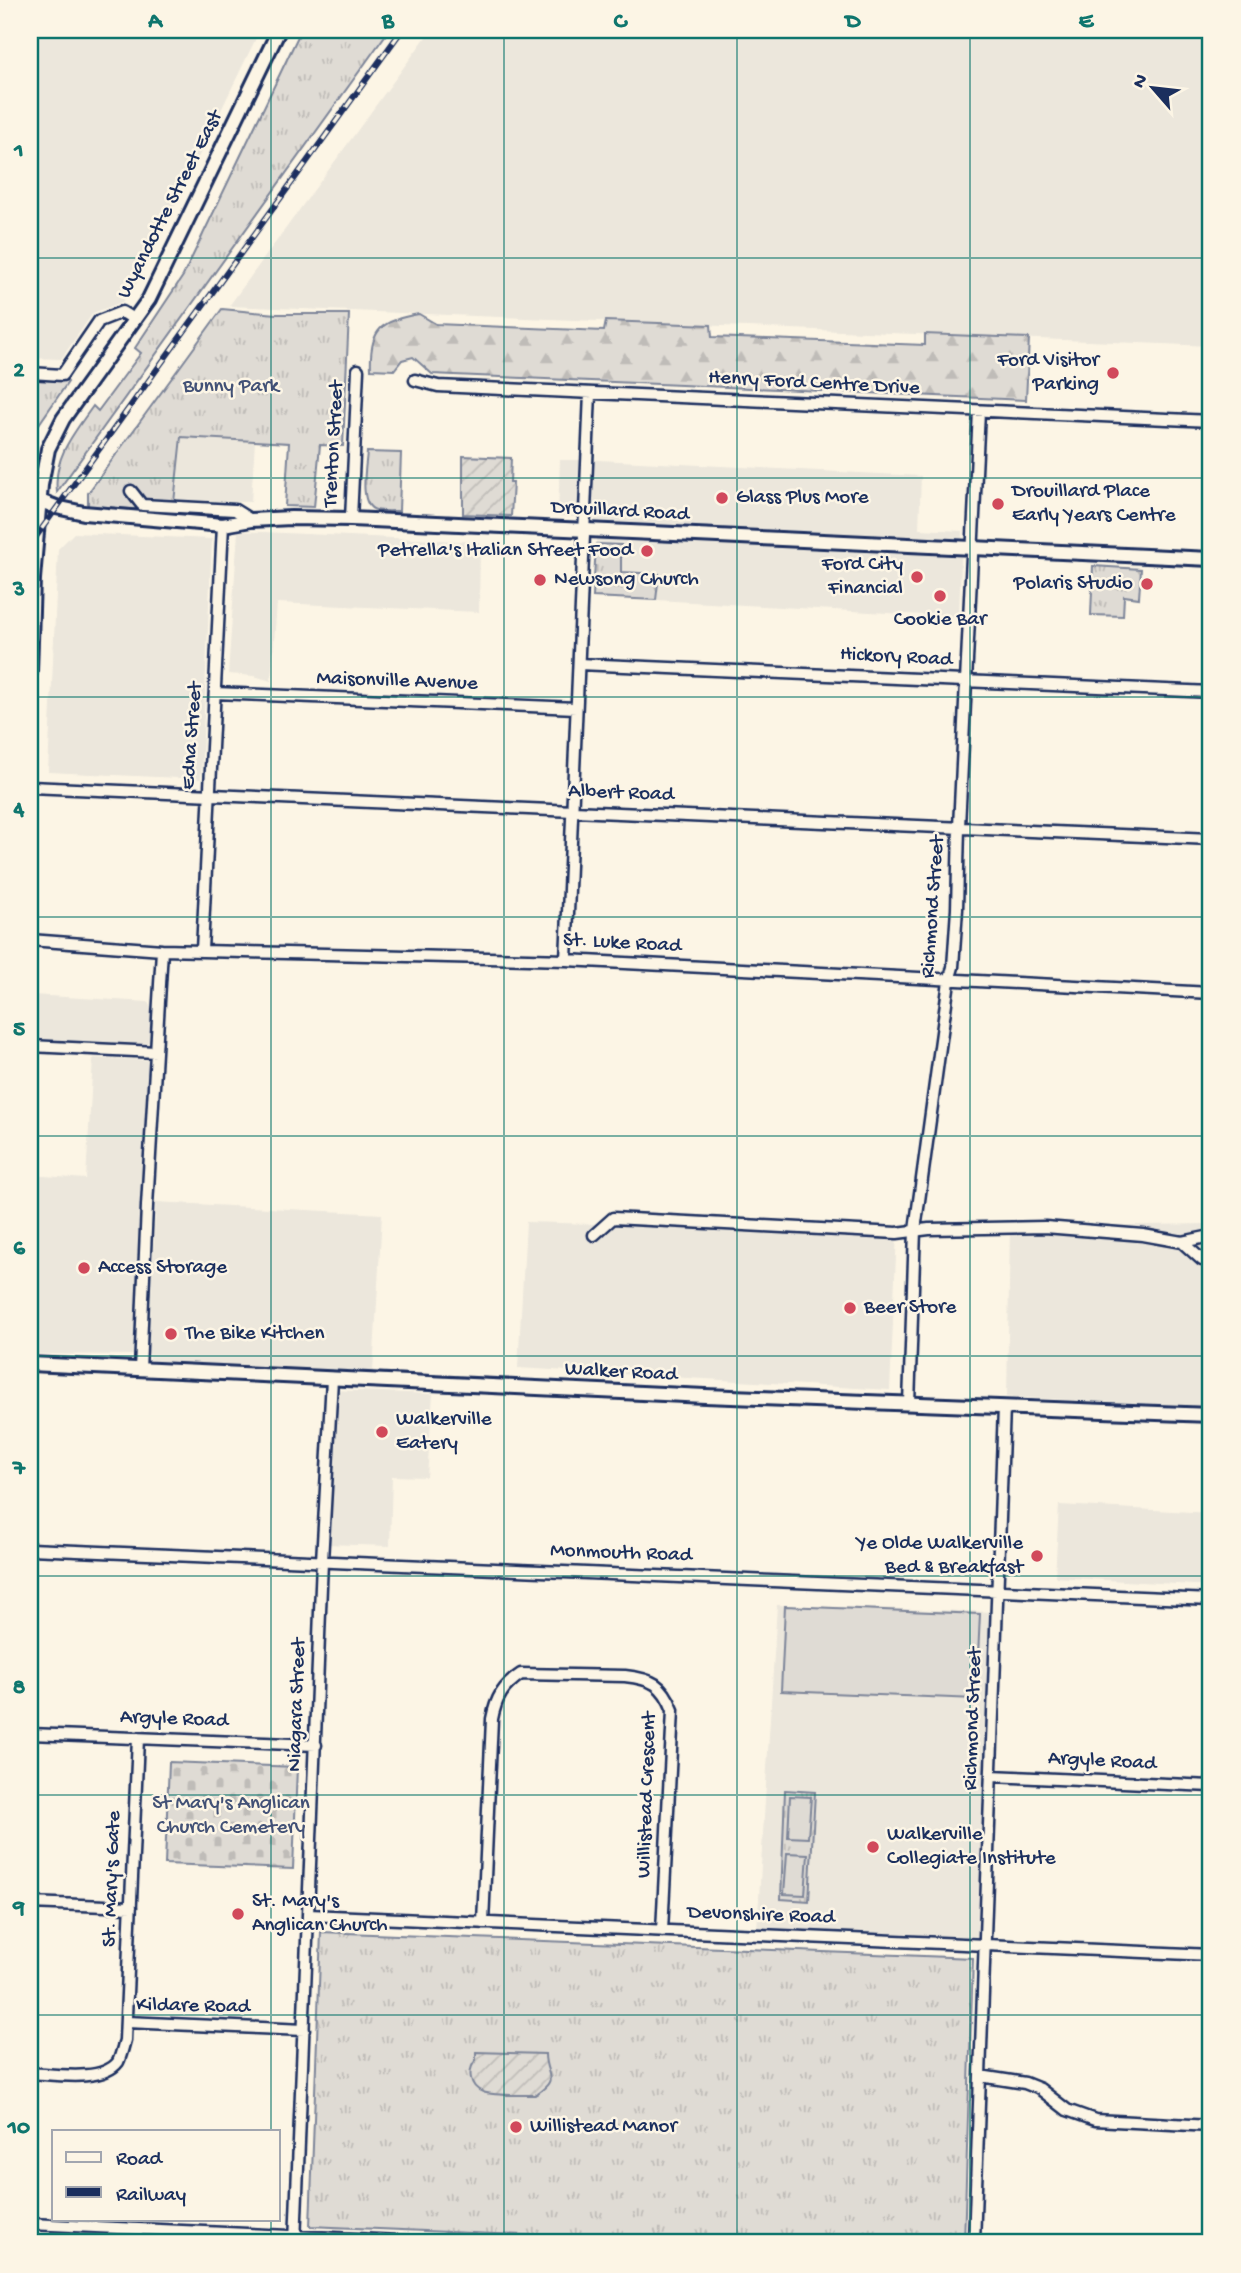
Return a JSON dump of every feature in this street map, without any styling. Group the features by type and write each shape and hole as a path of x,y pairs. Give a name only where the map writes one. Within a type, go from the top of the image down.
{"main road":[{"name":"Wyandotte Street East","path":"30,672 35,499 48,449 58,429 149,299 279,30"},
{"name":"Drouillard Road","path":"35,499 84,513 223,525 291,517 351,519 1211,559"},
{"name":"Walker Road","path":"30,1364 1211,1415"}],"street":[{"path":"30,373 62,374 99,321 122,312 135,320"},
{"name":"Trenton Street","path":"351,519 358,370"},
{"name":"Henry Ford Centre Drive","path":"415,380 438,386 1211,421"},
{"path":"566,960 590,393"},
{"name":"Richmond Street","path":"909,1404 915,1230 953,967 957,921 979,411"},
{"path":"131,491 142,505 235,510 251,520"},
{"name":"Edna Street","path":"202,950 223,525"},
{"name":"Hickory Road","path":"579,664 1211,692"},
{"name":"Maisonville Avenue","path":"215,693 576,708"},
{"name":"Albert Road","path":"30,788 1211,839"},
{"name":"St. Luke Road","path":"30,940 162,950 566,960 1211,993"},
{"path":"140,1370 162,950"},
{"path":"30,1046 156,1052"},
{"path":"594,1235 613,1218 897,1233 915,1230 1045,1227 1143,1235 1182,1242 1211,1236"},
{"path":"1182,1242 1202,1260 1211,1260"},
{"name":"Niagara Street","path":"295,2240 322,1561 332,1379"},
{"name":"Richmond Street","path":"974,2243 1004,1407"},
{"name":"Monmouth Road","path":"30,1549 1211,1600"},
{"name":"Willistead Crescent","path":"483,1923 492,1719 500,1692 522,1674 625,1676 642,1678 657,1684 667,1696 673,1710 662,1931"},
{"name":"Argyle Road","path":"30,1734 316,1745"},
{"name":"St. Mary's Gate","path":"127,2022 138,1738"},
{"name":"Argyle Road","path":"991,1776 1211,1786"},
{"path":"30,1903 131,1907"},
{"name":"Devonshire Road","path":"309,1915 1211,1955"},
{"name":"Kildare Road","path":"30,2073 95,2076 109,2069 118,2061 127,2022 304,2030"},
{"path":"980,2076 1025,2083 1040,2089 1067,2110 1095,2120 1211,2126"},
{"path":"30,2224 295,2240 444,2243"}],"shaded area":[{"path":"30,30 260,30 138,281 122,302 93,313 61,359 30,358"},
{"path":"431,30 1211,30 1211,346 229,306"},
{"path":"181,437 255,441 251,502 175,501"},
{"path":"560,460 921,476 919,529 962,531 959,617 656,600 659,574 621,572 621,545 596,544 595,518 558,516"},
{"path":"238,531 480,542 479,612 277,603 271,681 254,676 228,674"},
{"path":"74,533 212,539 201,779 48,772 58,549"},
{"path":"32,995 148,1002 153,1011 153,1026 146,1051 30,1046"},
{"name":"Access Storage","path":"93,1058 150,1060 133,1355 30,1354 30,1175 86,1179"},
{"path":"1211,1175 1211,1407 1007,1397 1010,1227 1210,1224"},
{"path":"156,1202 382,1214 373,1372 156,1362 150,1359 148,1352"},
{"path":"526,1222 897,1233 890,1390 518,1368"},
{"path":"331,1390 433,1394 427,1477 392,1476 390,1546 323,1544"},
{"path":"1059,1505 1211,1513 1211,1586 1055,1577"},
{"name":"Walkerville Collegiate Institute","path":"777,1605 995,1612 979,1939 757,1931"}],"green space":[{"path":"301,30 389,30 57,492 58,468 66,446 93,406 98,411 141,353 135,348 183,276"},
{"name":"Bunny Park","path":"222,309 276,314 349,314 343,446 320,445 314,507 285,506 289,443 181,437 173,512 88,506 88,493"},
{"path":"419,314 436,324 604,331 606,321 711,325 712,337 925,345 925,334 1029,338 1026,400 432,374 413,357 402,360 394,370 371,369 372,344 380,329 387,323"},
{"path":"30,373 62,375 68,382 30,437"},
{"path":"367,452 401,453 399,511 376,510 370,507 364,485"},
{"path":"463,456 511,458 511,516 463,514"},
{"path":"596,544 621,545 621,572 659,574 656,600 593,597"},
{"path":"1093,566 1141,569 1139,598 1124,596 1123,616 1091,615"},
{"path":"785,1606 980,1614 976,1699 781,1691"},
{"name":"St Mary's Anglican Church Cemetery","path":"169,1762 297,1767 293,1869 165,1864"},
{"path":"785,1790 815,1792 809,1901 781,1899"},
{"path":"790,1796 811,1797 808,1838 788,1837"},
{"path":"787,1853 808,1854 805,1895 784,1894"},
{"path":"321,1932 973,1958 964,2243 708,2243 310,2226"},
{"path":"476,2052 545,2054 550,2081 535,2095 483,2092 478,2090 471,2078"}],"railway":[{"path":"30,545 402,30"}],"place":[{"name":"Ford Visitor Parking","path":"1113,373"},
{"name":"Glass Plus More","path":"722,498"},
{"name":"Drouillard Place Early Years Centre","path":"998,504"},
{"name":"Petrella's Italian Street Food","path":"647,551"},
{"name":"Ford City Financial","path":"917,577"},
{"name":"Newsong Church","path":"540,580"},
{"name":"Polaris Studio","path":"1147,584"},
{"name":"Cookie Bar","path":"940,596"},
{"name":"Access Storage","path":"84,1268"},
{"name":"Beer Store","path":"850,1308"},
{"name":"The Bike Kitchen","path":"171,1334"},
{"name":"Walkerville Eatery","path":"382,1432"},
{"name":"Ye Olde Walkerville Bed & Breakfast","path":"1037,1556"},
{"name":"Walkerville Collegiate Institute","path":"873,1847"},
{"name":"St. Mary's Anglican Church","path":"238,1914"},
{"name":"Willistead Manor","path":"516,2127"}]}
